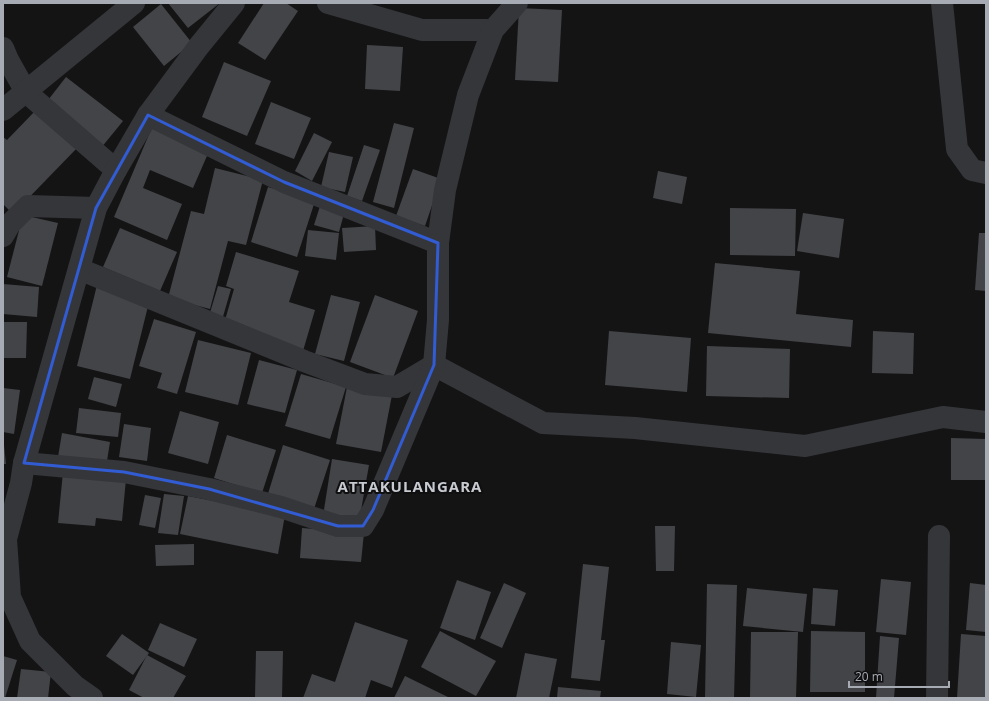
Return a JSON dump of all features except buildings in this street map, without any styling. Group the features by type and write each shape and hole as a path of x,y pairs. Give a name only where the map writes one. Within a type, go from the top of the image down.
{"street":[{"path":"3,110 134,3"},
{"path":"92,698 75,686 30,641 10,597 6,539 21,483 24,464 96,208 148,114 199,46 234,3"},
{"path":"328,3 422,30 493,30"},
{"path":"24,464 124,472 209,489 281,507 338,526 363,526 373,510 434,365 438,320 438,243 445,190 468,95 493,30 517,3"},
{"path":"942,3 957,149 972,170 986,173"},
{"path":"3,48 26,92 116,170"},
{"path":"148,114 284,182 438,243"},
{"path":"3,236 10,224 28,206 96,208"},
{"path":"79,269 304,361 365,384 397,387 434,365"},
{"path":"434,365 543,423 634,428 805,446 943,418 986,422"},
{"path":"937,698 939,536"}],"highlighted area":[{"path":"148,115 284,182 438,243 434,365 373,510 363,526 338,526 209,489 124,472 24,463 96,208"}],"district":[{"name":"ATTAKULANGARA","path":"410,487"}]}
